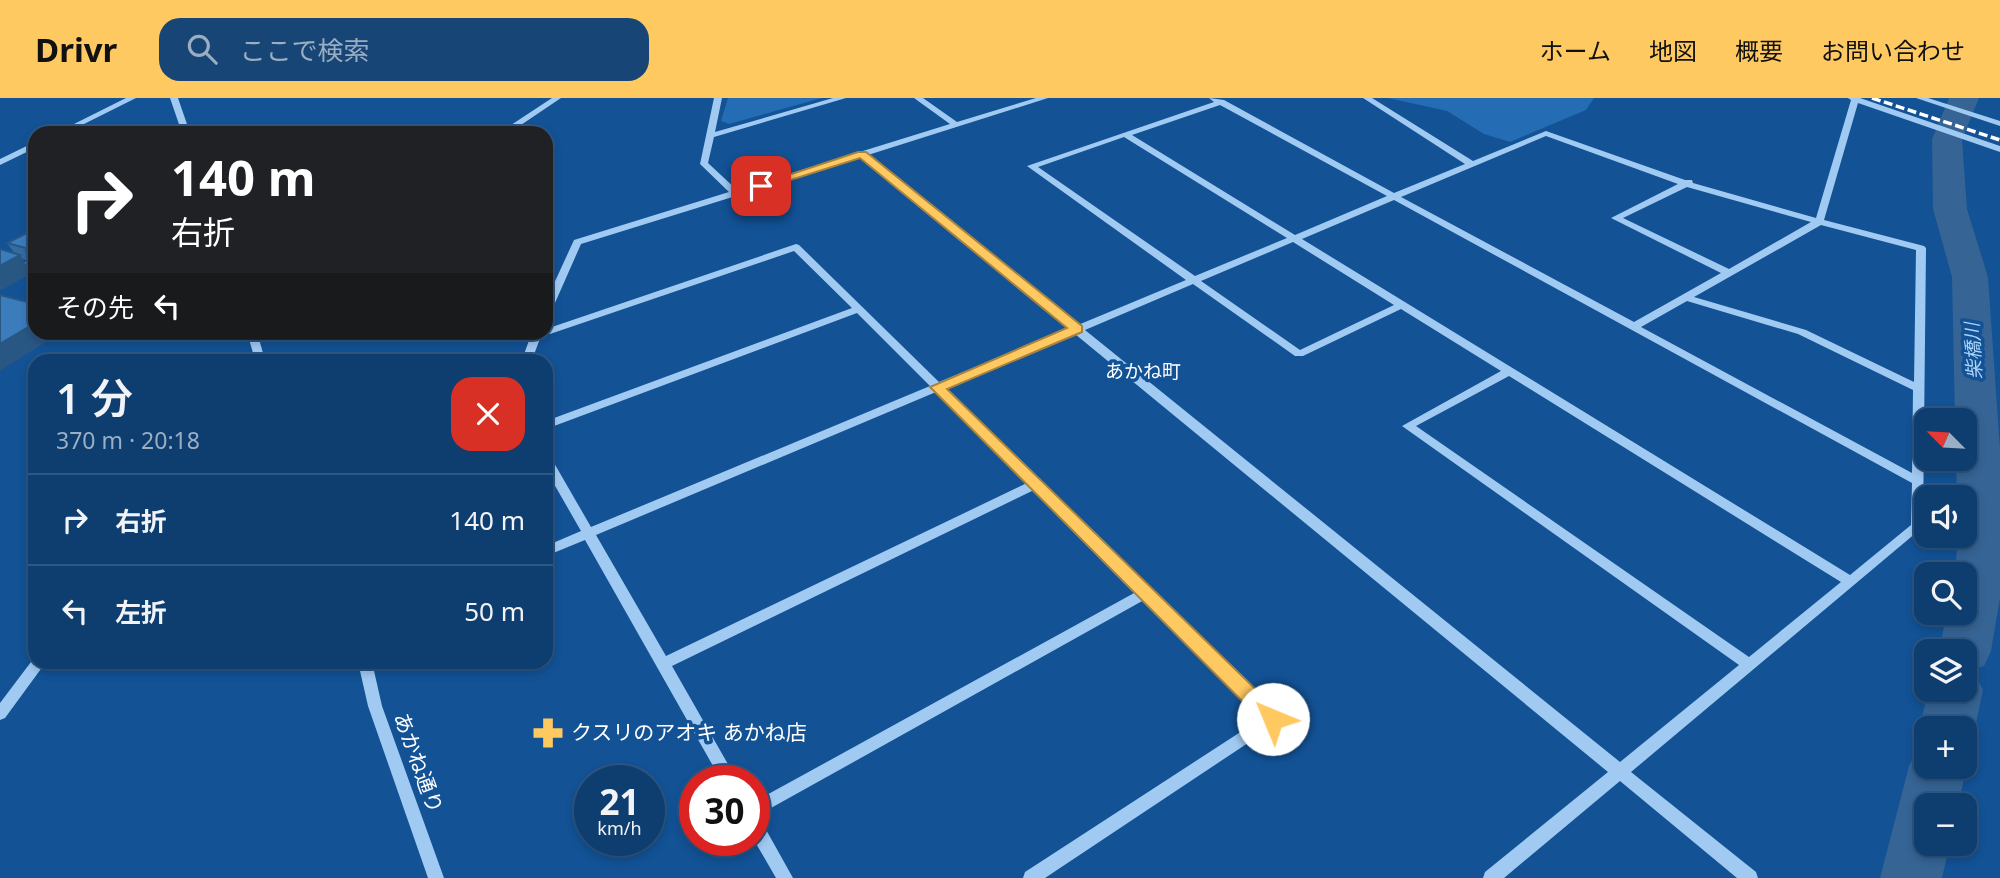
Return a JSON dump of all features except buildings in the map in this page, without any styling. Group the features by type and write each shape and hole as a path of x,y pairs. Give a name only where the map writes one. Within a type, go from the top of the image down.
{"street":[{"path":"74,126 132,98"},
{"path":"174,98 184,126"},
{"path":"514,126 557,98"},
{"path":"718,98 704,164 735,193"},
{"path":"712,135 842,98"},
{"path":"918,98 957,125"},
{"path":"553,296 577,242 1042,98"},
{"path":"1367,98 1472,164"},
{"path":"1633,327 1819,222 1853,99 2000,149"},
{"path":"1924,99 2000,124"},
{"path":"1402,305 1299,354 1031,166 1217,100 1917,481"},
{"path":"553,548 1546,132 1597,154 1819,222 1921,248 1917,527 1490,878"},
{"path":"1125,134 1851,582"},
{"path":"0,162 28,148"},
{"path":"862,154 1751,878"},
{"path":"1689,182 1616,218 1729,273"},
{"path":"553,329 796,247 1273,719 1031,878"},
{"path":"0,259 28,266"},
{"path":"1685,298 1802,332 1920,389"},
{"path":"553,422 858,309"},
{"path":"1509,371 1408,426 1750,665"},
{"path":"553,472 720,765"},
{"path":"663,664 1036,484"},
{"path":"770,801 1145,593"},
{"path":"0,714 33,669"},
{"name":"あかね通り","path":"367,669 375,706 436,878"},
{"path":"770,852 785,878"}],"shaded area":[{"path":"728,98 822,98 729,124 721,121"},
{"path":"1388,98 1594,98 1586,110 1510,142 1484,134 1447,111"}],"waterway":[{"name":"柴橋川","path":"1964,98 1947,139 1950,209 1970,277 1983,555 1967,639"},
{"name":"柴橋川","path":"1950,716 1953,702"},
{"name":"柴橋川","path":"1932,793 1935,779"},
{"name":"柴橋川","path":"1911,878 1916,856"}],"railway":[{"path":"1872,98 2000,140"}],"place":[{"name":"クスリのアオキ あかね店","path":"548,733"}],"district":[{"name":"あかね町","path":"1143,371"}],"route":[{"path":"761,186 862,154 1077,329 937,387 1273,719"}]}
